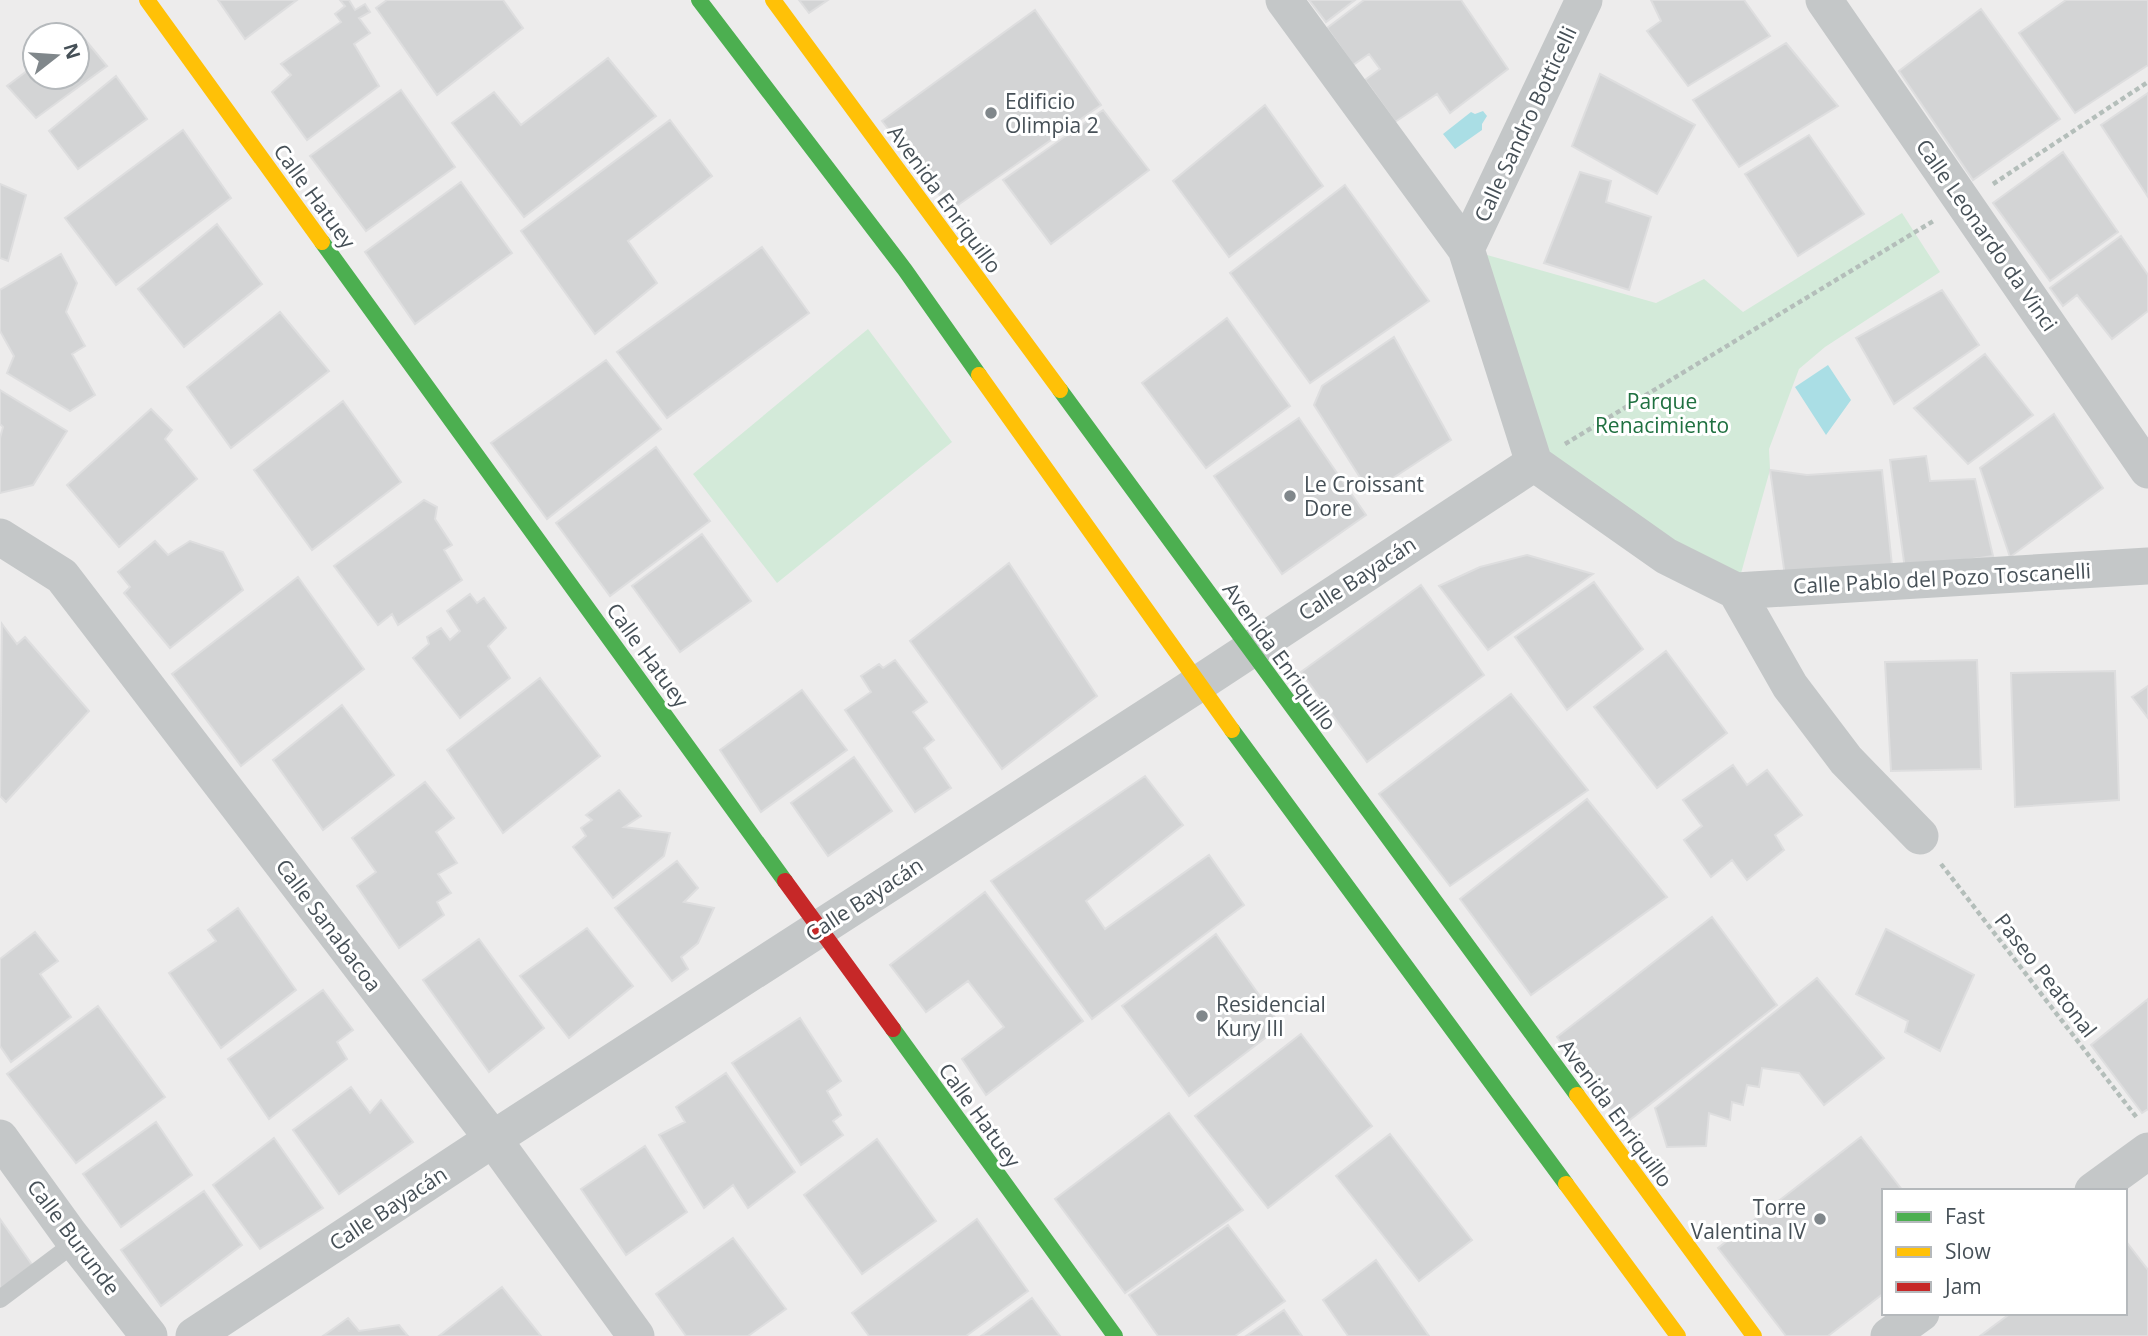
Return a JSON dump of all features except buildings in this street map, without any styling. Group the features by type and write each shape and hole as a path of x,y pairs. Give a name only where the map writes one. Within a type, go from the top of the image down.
{"main road":[{"name":"Calle Hatuey","path":"147,0 1115,1336"},
{"path":"699,0 905,270 1198,684 1678,1336"},
{"name":"Avenida Enriquillo","path":"773,0 1754,1336"}],"street":[{"path":"1284,0 1466,248 1535,463 1666,556 1736,591 1790,686 1846,760 1920,836"},
{"name":"Calle Sandro Botticelli","path":"1466,248 1584,0"},
{"name":"Calle Leonardo da Vinci","path":"1824,0 2148,470"},
{"name":"Calle Bayacán","path":"194,1336 1535,463"},
{"name":"Calle Sanabacoa","path":"0,537 62,576 493,1139 636,1336"},
{"name":"Calle Pablo del Pozo Toscanelli","path":"1736,591 2148,566"},
{"name":"Calle Burunde","path":"0,1138 146,1335"},
{"path":"2097,1189 2142,1155"},
{"path":"1889,1336 1918,1315"}],"lane":[{"path":"0,1299 76,1242"}],"path":[{"path":"1535,463 1965,202 2148,82"},
{"name":"Paseo Peatonal","path":"1920,836 2142,1155"}],"green space":[{"name":"Parque Renacimiento","path":"1902,213 1940,272 1825,347 1799,369 1769,449 1770,470 1736,591 1534,463 1466,249 1656,303 1704,279 1743,312"},
{"path":"868,329 952,442 777,583 693,474"}],"water":[{"path":"1483,111 1487,116 1482,130 1455,149 1443,134 1471,112 1475,114"},
{"path":"1828,365 1851,400 1826,435 1795,387"}],"traffic: fast":[{"path":"699,0 905,270 979,375"},
{"path":"322,242 785,881"},
{"path":"1060,390 1577,1095"},
{"path":"1232,730 1566,1184"},
{"path":"893,1029 1115,1336"}],"traffic: slow":[{"path":"147,0 322,242"},
{"path":"773,0 1060,390"},
{"path":"979,375 1232,730"},
{"path":"1577,1095 1754,1336"},
{"path":"1566,1184 1678,1336"}],"traffic: jam":[{"path":"785,881 893,1029"}],"place":[{"name":"Edificio Olimpia 2","path":"991,113"},
{"name":"Le Croissant Dore","path":"1290,496"},
{"name":"Residencial Kury III","path":"1202,1016"},
{"name":"Torre Valentina IV","path":"1820,1219"}]}
